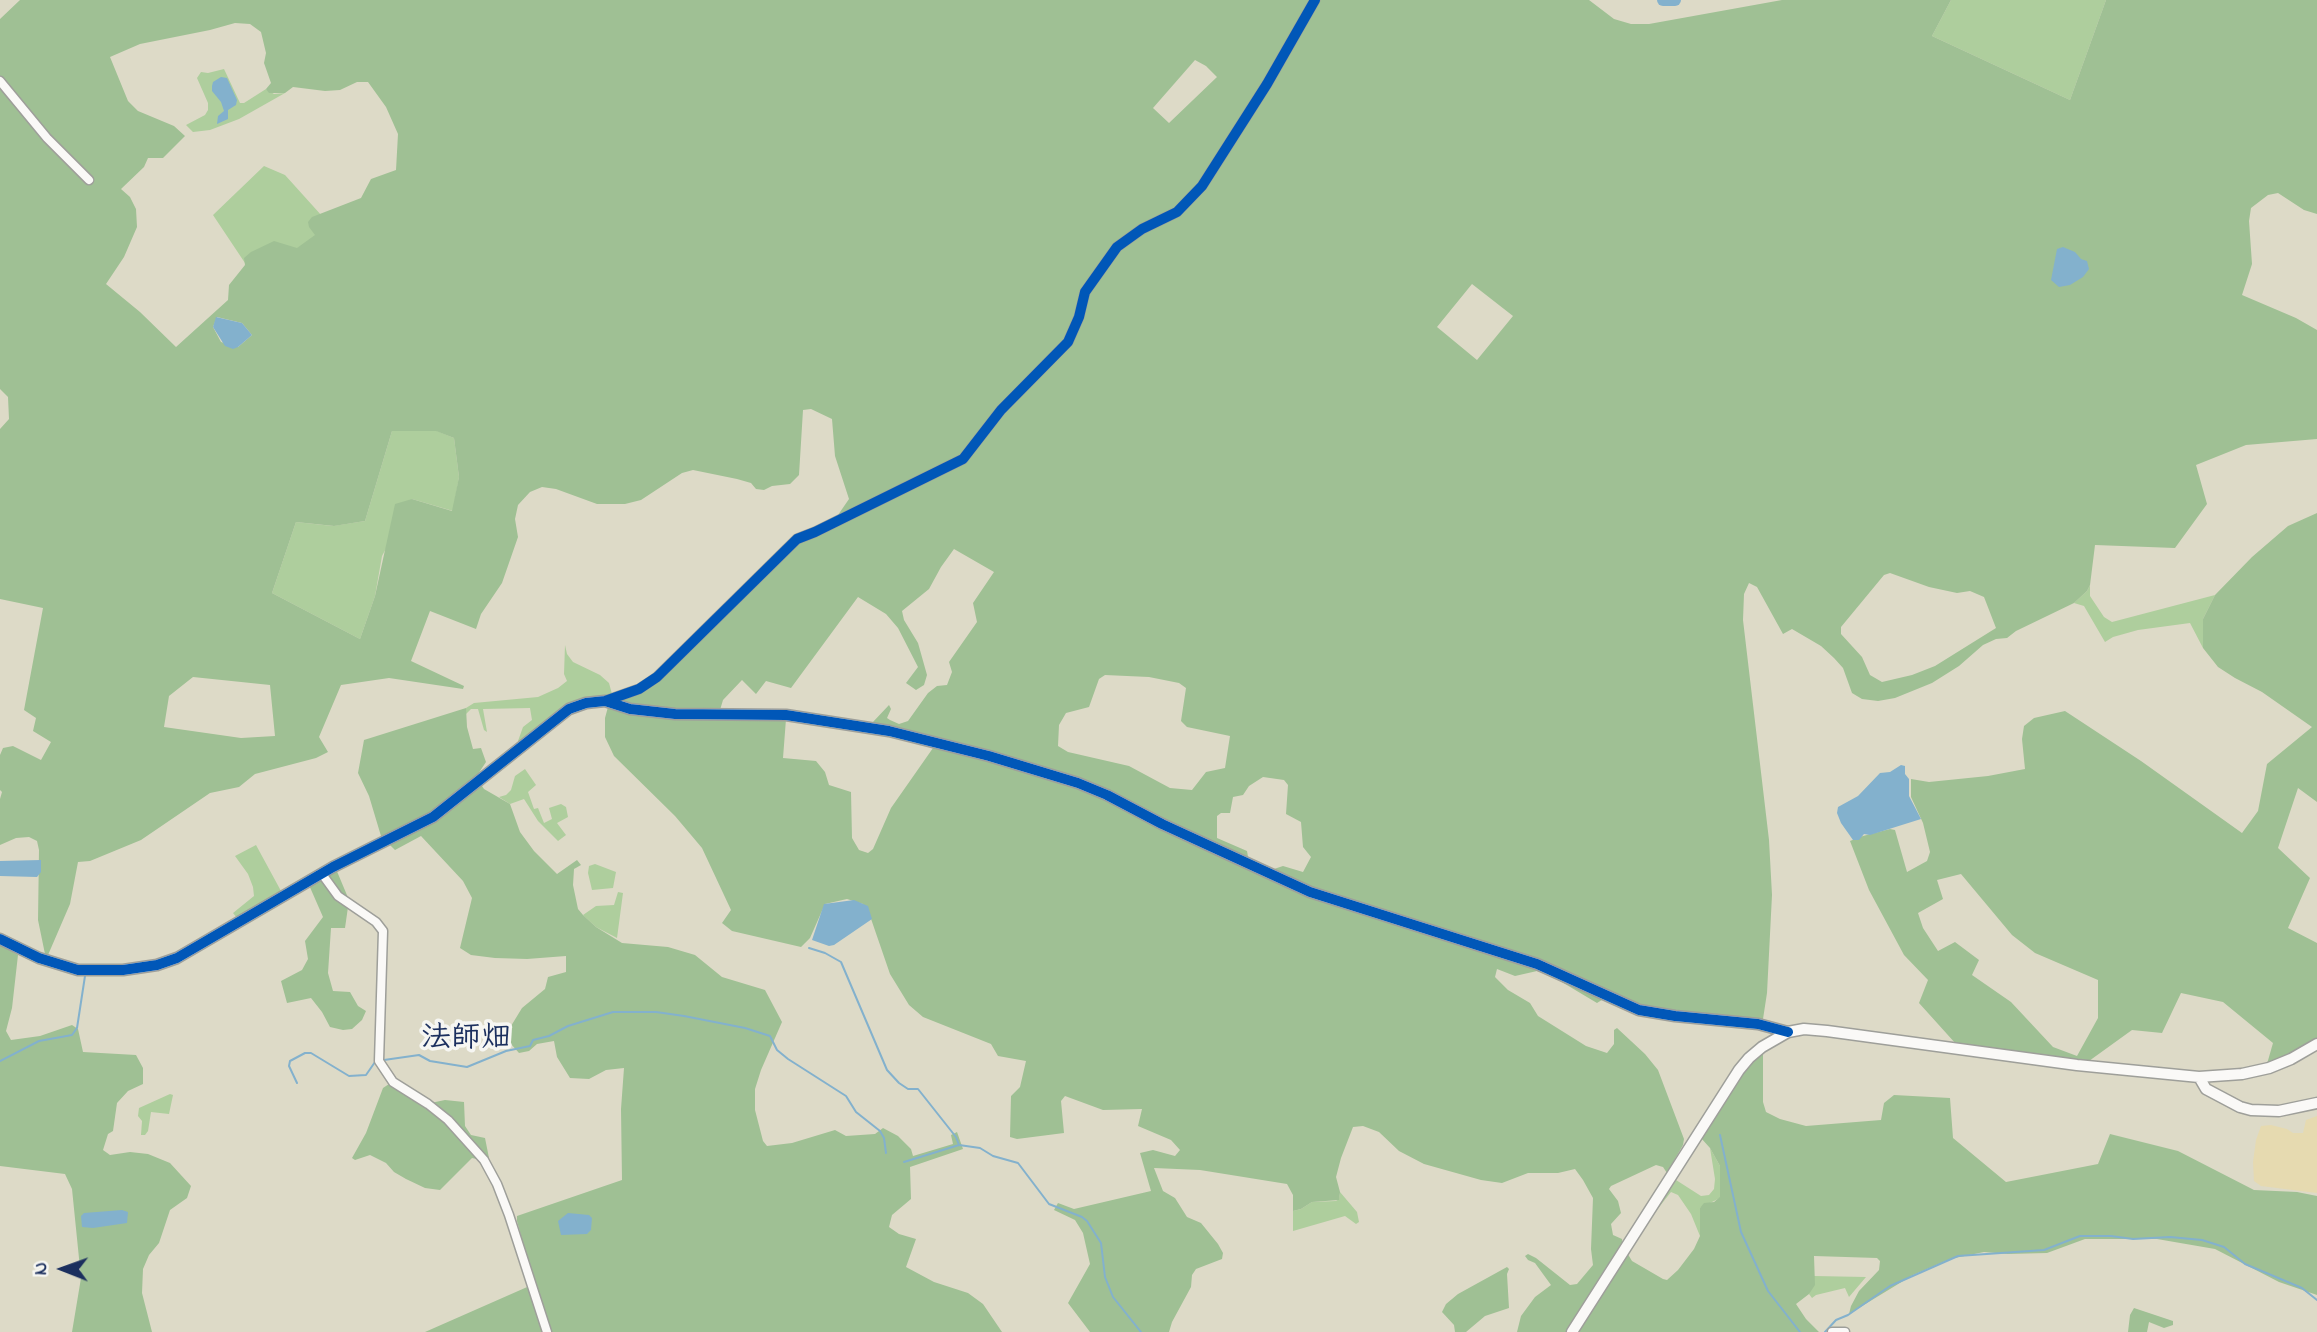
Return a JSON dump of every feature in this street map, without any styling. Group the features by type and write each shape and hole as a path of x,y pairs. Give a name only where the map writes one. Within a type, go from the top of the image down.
{"street":[{"path":"0,939 39,958 78,970 123,970 157,965 187,954 322,874 443,810 563,713 579,705 604,701 639,689 657,677 797,539 963,459 1001,410 1068,342 1079,317 1085,292 1117,247 1142,229 1177,212 1202,186 1267,84 1315,0"},
{"path":"0,81 47,138 89,180"},
{"path":"604,701 630,709 675,714 786,715 890,731 989,756 1078,783 1107,795 1162,824 1310,892 1537,964 1639,1010 1758,1024 1788,1032 1827,1031 2077,1065 2199,1077 2242,1074 2269,1068 2317,1044"},
{"path":"322,874 338,896 376,922 383,930 379,1060 393,1082 448,1120 484,1160 509,1215 547,1332"},
{"path":"1572,1332 1739,1070 1762,1047 1788,1032"},
{"path":"2199,1077 2206,1089 2239,1107 2251,1110 2279,1111 2317,1103"},
{"path":"1832,1332 1845,1332"}],"green space":[{"path":"20,0 1589,0 1614,19 1631,24 1649,24 1782,0 1951,0 1932,36 2070,100 2106,0 2317,0 2317,214 2304,210 2278,193 2268,195 2251,208 2249,221 2252,264 2242,295 2317,330 2317,439 2246,445 2196,465 2207,504 2175,548 2095,545 2090,585 2074,603 2007,638 1996,639 1983,645 1959,666 1932,683 1895,698 1878,701 1862,699 1852,693 1843,668 1834,658 1821,646 1792,629 1783,634 1757,587 1749,583 1744,594 1743,620 1769,840 1772,895 1767,993 1763,1019 1753,1019 1737,1027 1660,1018 1634,1013 1605,998 1597,1003 1550,975 1537,971 1515,976 1497,969 1495,977 1508,990 1530,1003 1538,1016 1586,1046 1607,1053 1614,1044 1614,1030 1617,1028 1658,1070 1684,1139 1683,1145 1667,1173 1663,1167 1656,1165 1609,1189 1618,1201 1621,1213 1611,1224 1613,1235 1622,1239 1632,1261 1663,1279 1667,1280 1678,1270 1694,1249 1700,1236 1700,1208 1704,1203 1714,1202 1720,1197 1720,1166 1701,1138 1746,1066 1763,1053 1763,1102 1766,1112 1806,1126 1881,1120 1884,1103 1894,1095 1950,1098 1953,1138 2006,1182 2098,1164 2110,1134 2178,1151 2254,1190 2317,1196 2317,1295 2279,1282 2215,1249 2157,1239 2085,1239 2047,1253 1984,1252 1950,1259 1913,1275 1849,1314 1859,1291 1879,1270 1880,1261 1877,1258 1814,1256 1815,1285 1809,1294 1796,1304 1819,1332 1517,1332 1521,1316 1535,1297 1551,1285 1535,1263 1525,1256 1528,1254 1536,1258 1570,1285 1577,1284 1593,1265 1593,1198 1575,1169 1558,1173 1528,1173 1502,1183 1481,1180 1424,1164 1399,1151 1379,1132 1363,1126 1353,1127 1341,1158 1336,1177 1339,1200 1312,1202 1293,1211 1293,1195 1287,1184 1200,1170 1154,1168 1163,1191 1175,1198 1187,1217 1201,1223 1218,1244 1223,1253 1222,1259 1196,1269 1192,1275 1191,1287 1169,1332 1090,1332 1068,1303 1090,1264 1083,1233 1075,1220 1054,1210 1058,1203 1074,1209 1151,1191 1140,1153 1153,1150 1175,1156 1180,1150 1171,1140 1138,1126 1142,1109 1103,1110 1065,1096 1061,1101 1064,1133 1017,1139 1010,1137 1011,1096 1020,1087 1026,1061 998,1056 991,1044 923,1017 909,1005 890,974 869,913 863,904 847,899 825,904 810,938 801,947 732,931 722,923 731,910 702,848 675,816 614,756 605,737 608,707 619,697 649,688 801,539 838,515 849,499 835,456 832,419 811,409 803,410 799,475 790,484 764,490 756,489 751,483 693,470 682,473 641,500 625,504 597,504 556,489 542,487 530,492 518,505 515,519 518,537 502,583 481,614 476,629 430,611 411,661 464,686 463,689 389,678 341,685 319,737 328,752 316,758 255,774 239,787 210,793 141,840 90,861 78,862 70,904 48,955 45,954 38,920 37,841 29,837 16,838 0,845 0,755 3,748 13,746 41,760 51,742 33,731 36,718 24,710 43,608 0,599 0,429 9,419 8,397 0,389 0,19","holes":["235,23 250,24 261,32 266,53 264,63 271,83 266,89 269,93 285,93 293,87 340,90 357,82 368,82 386,107 398,134 396,170 371,179 361,198 312,217 308,222 315,235 297,248 274,241 251,252 244,258 245,265 229,285 228,300 176,347 106,284 124,257 137,227 136,209 130,197 121,189 144,167 148,158 163,158 185,136 174,126 138,111 128,101 110,57 140,44","1195,60 1217,77 1169,123 1153,108","1472,284 1513,316 1477,360 1437,327","217,317 242,323 252,335 238,347 221,342 213,327","392,431 436,431 454,438 459,477 452,511 412,499 395,504 375,596 360,639 272,593 296,522 334,526 365,521","954,549 994,572 973,603 977,622 949,662 952,672 947,685 937,686 928,693 908,721 899,724 887,718 891,709 889,705 871,725 935,739 933,748 891,808 873,849 868,853 859,850 852,838 851,792 829,785 825,772 816,761 783,758 786,719 720,710 723,700 742,680 756,694 766,681 791,688 858,597 886,614 898,628 918,667 906,683 916,690 924,685 927,675 918,643 904,620 902,611 929,589","1890,573 1929,587 1957,593 1970,591 1984,597 1996,628 1935,666 1882,682 1870,675 1862,657 1841,634 1841,627 1884,575","1105,675 1149,677 1179,683 1186,688 1181,721 1187,727 1230,736 1225,768 1206,772 1192,790 1170,788 1129,766 1068,752 1058,746 1059,725 1066,713 1089,707 1099,679","193,677 270,685 275,736 241,738 164,727 169,696","1263,777 1284,780 1288,785 1286,814 1301,822 1303,847 1311,857 1303,872 1283,866 1271,870 1249,862 1247,851 1217,838 1217,816 1230,813 1233,797 1243,795 1249,786"]},
{"path":"1951,0 2106,0 2070,100 1932,36"},
{"path":"224,69 240,103 266,89 274,94 285,93 239,119 210,130 193,132 186,125 205,115 208,110 208,103 197,78 201,72"},
{"path":"264,166 285,175 322,216 319,235 295,250 247,266 213,215"},
{"path":"392,431 437,431 454,438 459,477 453,511 412,499 382,556 375,596 360,639 272,593 296,522 333,526 365,521"},
{"path":"2317,513 2317,802 2298,788 2278,848 2310,878 2288,928 2317,943 2317,1040 2267,1064 2273,1043 2223,1002 2181,993 2162,1033 2132,1030 2089,1061 1956,1044 1919,1003 1928,980 1904,955 1869,890 1850,841 1890,829 1895,830 1907,872 1927,861 1930,852 1923,823 1911,797 1911,779 1929,782 2025,769 2022,739 2024,726 2034,718 2065,711 2242,833 2258,811 2267,764 2312,727 2262,692 2218,667 2203,648 2203,619 2215,595 2252,557 2288,526","holes":["1961,874 2012,935 2035,953 2098,980 2098,1018 2077,1056 2053,1047 2011,1002 1972,975 1979,960 1955,942 1938,951 1923,928 1918,913 1943,899 1937,880"]},
{"path":"2090,585 2090,596 2104,617 2112,622 2215,595 2203,619 2203,648 2190,623 2138,630 2105,642 2084,606 2074,603"},
{"path":"565,645 573,662 600,675 609,683 612,694 583,700 520,744 518,741 523,727 532,720 530,708 483,709 487,732 478,709 471,709 466,714 466,708 474,703 538,697 558,688 567,681 564,674"},
{"path":"466,708 467,727 473,749 481,748 486,762 476,777 484,789 510,804 520,832 557,874 577,860 581,865 574,869 573,885 578,909 583,915 596,927 622,943 668,947 695,955 722,977 765,990 782,1022 755,1089 755,1110 763,1141 767,1146 792,1143 835,1130 846,1136 875,1134 883,1128 898,1136 911,1149 913,1156 953,1144 951,1135 957,1132 963,1149 910,1167 911,1199 892,1215 889,1227 899,1234 916,1239 906,1267 934,1282 968,1293 983,1304 1002,1332 425,1332 534,1284 517,1216 622,1180 621,1109 624,1068 606,1070 589,1079 570,1078 557,1057 554,1041 537,1044 529,1051 519,1053 511,1044 511,1026 522,1008 545,989 548,977 566,972 566,956 495,958 471,955 460,948 472,898 463,881 421,836 395,850 381,836 369,796 358,773 364,740"},
{"path":"525,769 536,785 528,792 534,809 538,808 544,823 552,819 549,808 561,804 566,807 568,817 557,823 566,835 558,841 538,821 524,799 510,804 499,797 511,790 515,776"},
{"path":"443,780 454,791 442,801 430,806 421,793 431,781"},
{"path":"256,845 281,891 237,918 233,913 254,896 248,874 235,856"},
{"path":"595,864 616,872 613,888 592,890 588,873 589,866"},
{"path":"336,869 349,900 345,928 331,928 328,973 333,991 350,992 358,1006 366,1011 362,1020 352,1029 343,1030 330,1027 311,998 287,1003 281,981 302,970 308,959 305,941 323,917 309,885"},
{"path":"618,892 623,893 617,938 596,927 583,915 596,906 614,905"},
{"path":"0,945 18,955 12,1008 6,1031 11,1040 40,1036 72,1025 78,1029 83,1052 136,1055 143,1068 143,1084 128,1091 117,1103 113,1131 108,1134 103,1150 110,1155 130,1152 148,1154 170,1163 191,1186 187,1198 170,1210 159,1243 149,1255 143,1269 142,1293 152,1332 72,1332 81,1278 72,1189 65,1174 0,1166"},
{"path":"389,1084 426,1104 445,1100 464,1102 465,1126 471,1135 485,1138 489,1158 486,1161 472,1158 440,1190 425,1188 406,1179 386,1163 370,1155 355,1160 352,1158 366,1133 383,1088"},
{"path":"173,1095 169,1114 151,1112 148,1131 141,1135 139,1108"},
{"path":"1710,1148 1720,1166 1720,1198 1700,1208 1700,1236 1691,1214 1678,1195 1671,1192 1652,1216 1676,1180 1701,1196 1709,1195 1714,1189 1715,1179"},
{"path":"1340,1192 1357,1212 1359,1222 1356,1224 1345,1216 1293,1231 1293,1211 1312,1202 1336,1201"},
{"path":"1507,1267 1509,1308 1485,1316 1466,1332 1455,1332 1454,1325 1442,1312 1446,1304 1458,1294"},
{"path":"1814,1276 1866,1277 1849,1297 1845,1288 1812,1298 1809,1294"},
{"path":"2134,1308 2173,1321 2173,1325 2164,1328 2149,1322 2147,1332 2128,1332 2130,1315"}],"sand":[{"path":"2317,1116 2317,1193 2261,1186 2254,1181 2253,1162 2261,1126 2271,1125 2293,1133 2303,1133 2306,1120"}],"water":[{"path":"221,77 227,78 237,100 236,105 228,110 228,119 217,124 218,116 224,111 212,91 212,86 213,82"},
{"path":"2063,247 2087,261 2089,269 2083,277 2070,285 2059,287 2051,280 2057,249"},
{"path":"216,317 242,323 252,335 238,347 233,349 225,346 213,327"},
{"path":"1901,765 1905,766 1905,774 1909,779 1909,796 1921,819 1870,835 1864,834 1859,840 1853,840 1841,823 1838,807 1858,796 1880,773 1890,772"},
{"path":"41,860 41,872 37,877 0,876 0,861"},
{"path":"854,900 868,906 872,919 834,945 812,940 824,904"},
{"path":"122,1210 128,1212 127,1223 82,1227 81,1216 84,1213"},
{"path":"568,1213 589,1215 592,1218 591,1230 587,1234 561,1235 558,1221"}],"waterway":[{"path":"1663,0 1675,0"},
{"path":"809,948 841,962 887,1070 908,1089 918,1089 956,1137 959,1145 980,1148 993,1156 1018,1163 1049,1204 1087,1221 1101,1243 1105,1277 1113,1297 1141,1332"},
{"path":"0,1061 39,1041 72,1035 77,1028 85,976"},
{"path":"384,1060 419,1055 430,1061 467,1067 506,1051 530,1046 533,1040 549,1036 568,1026 613,1012 656,1012 684,1016 745,1028 770,1036 777,1050 788,1059 846,1096 856,1112 880,1131 886,1153"},
{"path":"297,1083 289,1066 290,1061 305,1053 311,1053 349,1076 366,1075 375,1062"},
{"path":"1720,1135 1741,1232 1768,1291 1800,1332"},
{"path":"904,1162 959,1145"},
{"path":"1825,1332 1836,1320 1848,1315 1890,1286 1958,1256 2044,1250 2080,1236 2202,1240 2224,1247 2245,1264 2302,1288 2317,1300"}],"cycle path":[{"path":"605,701 639,689 657,677 797,539 963,459 1001,410 1068,342 1079,317 1085,292 1117,247 1142,229 1177,212 1202,186 1267,84 1315,0"},
{"path":"0,939 39,958 78,970 123,970 157,965 177,958 333,867 433,817 569,709 586,703 605,701 630,709 675,714 786,715 889,731 989,756 1078,783 1107,795 1162,824 1310,892 1537,964 1639,1010 1758,1024 1788,1032"}],"district":[{"name":"法師畑","path":"466,1041"}]}
